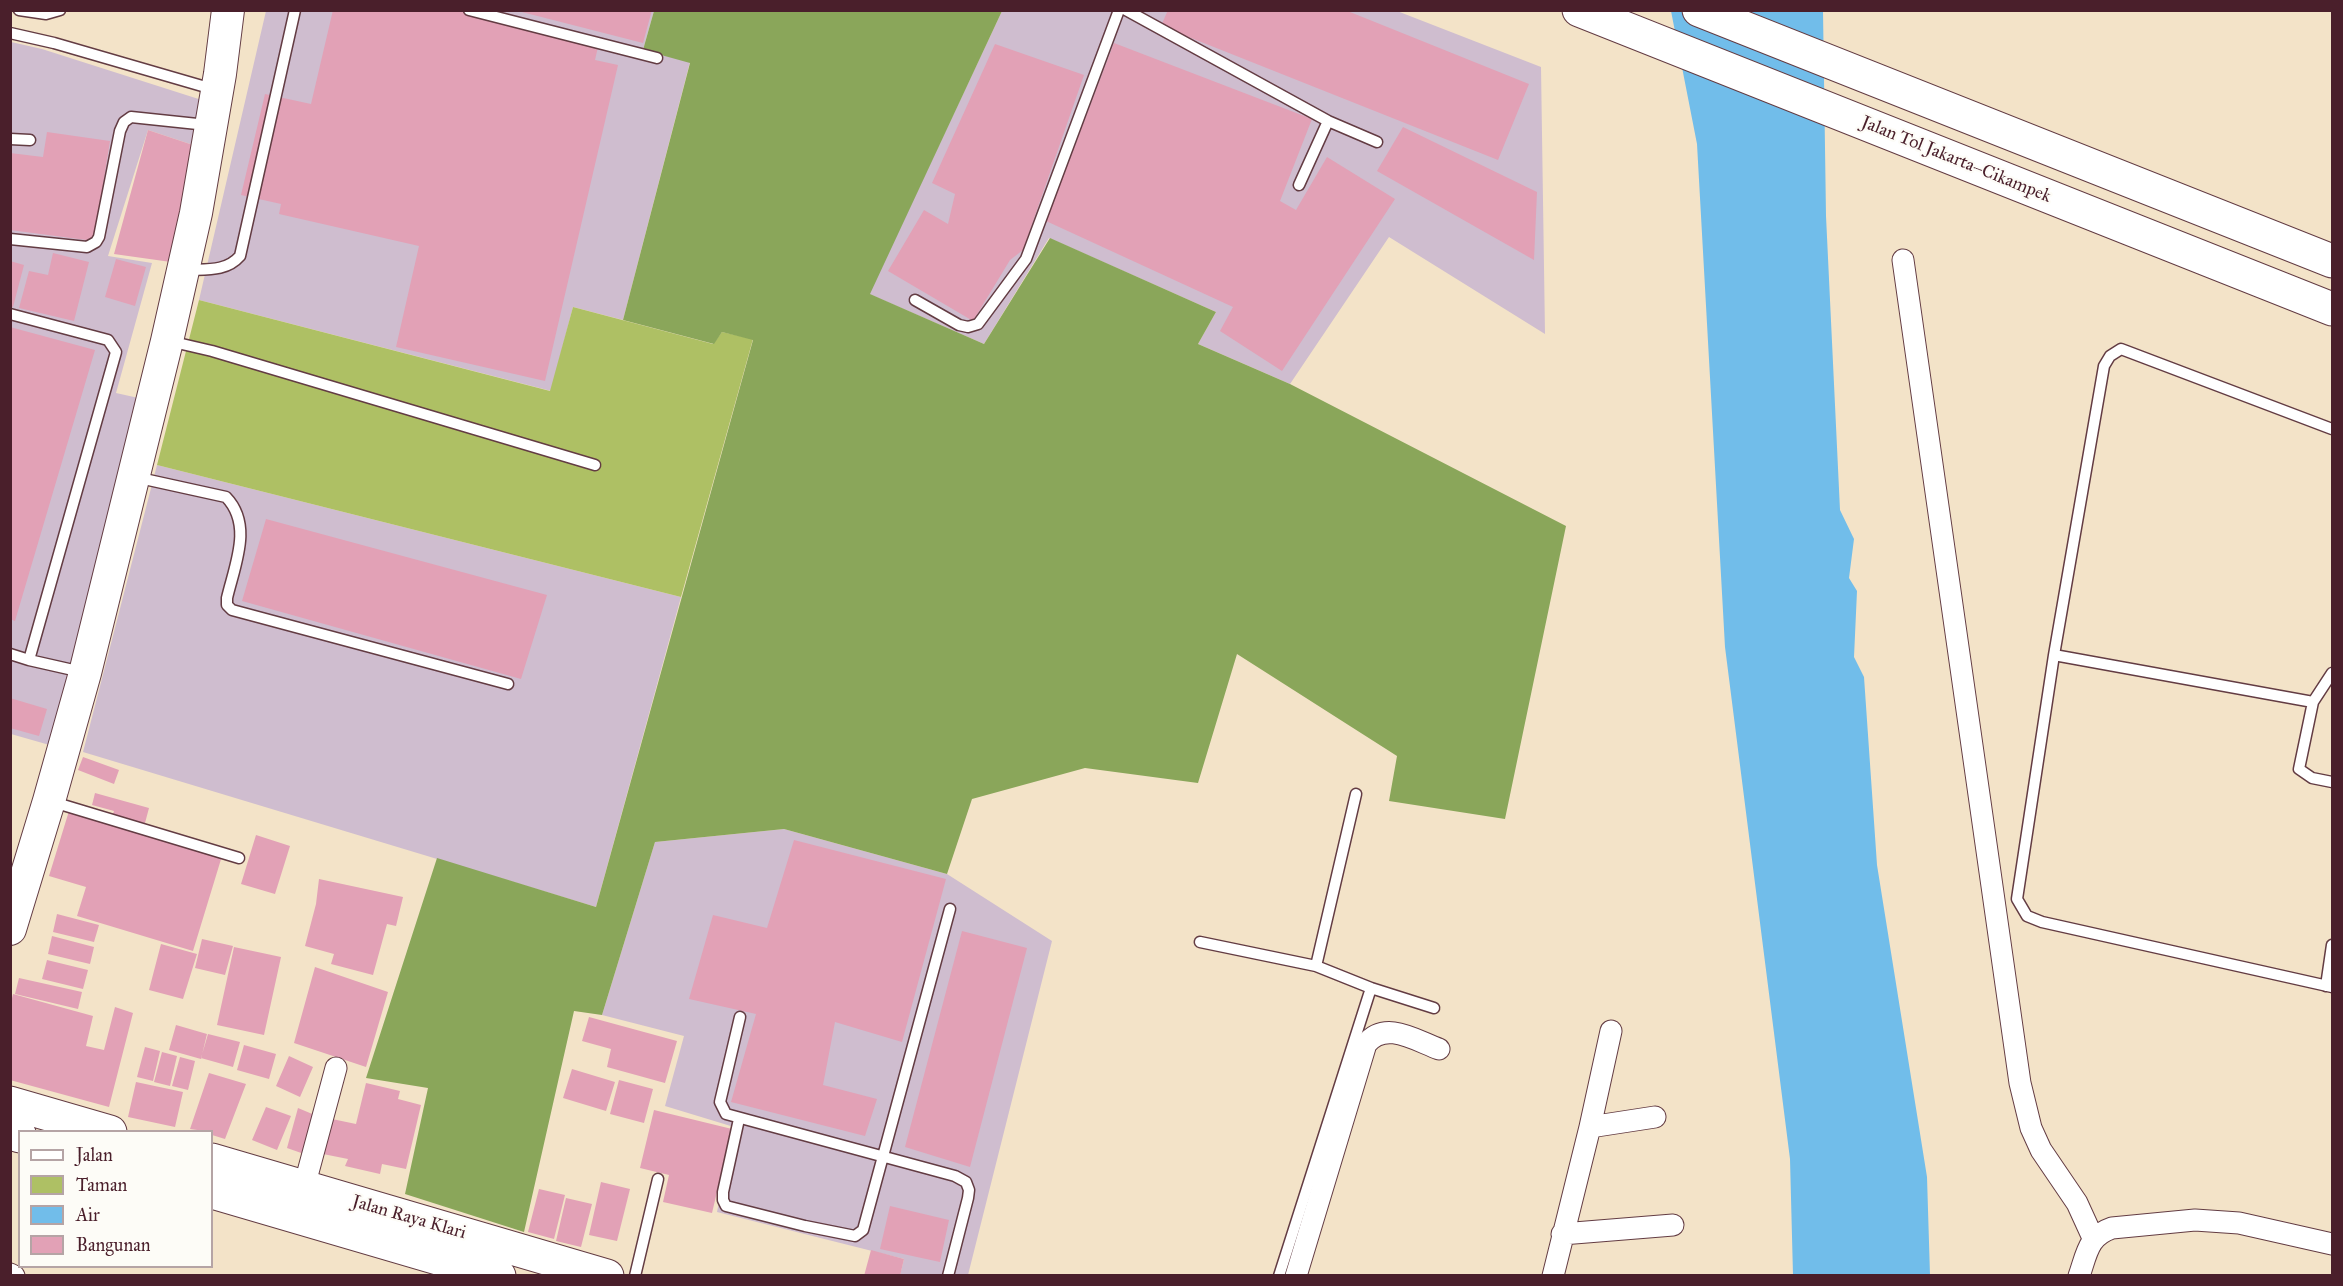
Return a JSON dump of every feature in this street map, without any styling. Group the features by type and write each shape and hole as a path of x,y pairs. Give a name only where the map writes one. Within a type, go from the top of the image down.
{"highway":[{"name":"Jalan Tol Jakarta–Cikampek","path":"1580,10 2332,309"},
{"path":"1699,10 2332,261"},
{"path":"10,1103 106,1130"},
{"name":"Jalan Raya Klari","path":"213,1160 607,1275"},
{"name":"Jalan Raya Klari","path":"213,1192 494,1275"}],"street":[{"path":"10,929 50,801 85,673 167,341 211,125 228,10"},
{"path":"1903,260 2020,1083 2031,1128 2041,1150 2077,1203 2093,1238"},
{"path":"1553,1275 1611,1031"},
{"path":"1296,1275 1366,1044 1373,1035 1396,1032 1439,1049"},
{"path":"304,1187 336,1068"},
{"path":"1590,1127 1655,1118"},
{"path":"2079,1275 2093,1238 2112,1228 2195,1220 2239,1223 2332,1244"},
{"path":"1562,1234 1673,1225"}],"lane":[{"path":"19,10 46,15 60,10"},
{"path":"183,270 220,269 231,264 240,256 295,10"},
{"path":"469,10 657,58"},
{"path":"915,300 959,325 968,327 978,324 1026,259 1119,10"},
{"path":"1126,10 1328,121 1377,142"},
{"path":"10,33 54,43 217,90"},
{"path":"10,239 87,247 96,242 99,237 120,131 124,122 132,117 211,125"},
{"path":"1299,185 1328,121"},
{"path":"10,139 30,140"},
{"path":"10,314 108,340 116,352 29,660"},
{"path":"167,341 212,351 595,465"},
{"path":"2332,429 2121,349 2109,356 2104,366 2054,655 2017,898 2027,916 2042,922 2329,986 2332,945"},
{"path":"132,476 149,482 226,497 234,505 242,534 227,598 227,604 232,610 508,684"},
{"path":"10,654 85,673"},
{"path":"2054,655 2313,702"},
{"path":"2332,673 2313,702 2299,769 2312,778 2332,782"},
{"path":"1316,966 1356,794"},
{"path":"50,801 239,858"},
{"path":"739,1119 723,1192 726,1206 805,1226 855,1236 860,1234 884,1155 950,909"},
{"path":"1200,942 1316,966 1371,988 1434,1008"},
{"path":"1279,1275 1371,988"},
{"path":"740,1017 720,1102 723,1111 739,1119 884,1155 955,1176 966,1182 968,1198 948,1275"},
{"path":"634,1275 658,1179"}],"shaded area":[{"path":"266,11 654,11 643,50 690,62 623,320 573,307 551,391 199,300"},
{"path":"1002,11 1397,11 1541,67 1545,334 1389,237 1290,384 1198,344 1216,312 1049,238 984,344 869,294"},
{"path":"11,42 42,49 208,102 199,147 148,130 108,256 152,263 116,393 143,399 53,746 11,734"},
{"path":"157,465 681,597 596,907 83,752"},
{"path":"784,829 947,874 1052,941 968,1275 900,1275 904,1259 717,1212 734,1127 665,1106 684,1036 602,1015 655,842"}],"green space":[{"path":"654,11 1002,11 870,294 984,344 1050,238 1216,312 1198,344 1290,384 1566,526 1505,819 1389,801 1397,756 1237,654 1198,783 1085,768 972,799 947,874 784,829 655,842 602,1015 574,1011 524,1232 405,1194 428,1088 366,1078 437,858 596,907 753,340 722,332 714,344 623,320 690,63 643,50"},
{"path":"199,300 550,391 573,307 713,344 722,332 753,339 681,597 157,465"}],"water":[{"path":"1671,11 1823,11 1826,216 1840,510 1854,539 1849,578 1857,591 1854,657 1864,677 1877,865 1927,1177 1930,1275 1793,1275 1790,1159 1725,647 1697,144"}],"building":[{"path":"333,10 480,10 600,38 595,60 618,65 545,381 396,347 419,246 279,214 281,204 241,195 265,94 311,104"},
{"path":"514,10 652,10 643,43"},
{"path":"1168,10 1345,10 1529,84 1498,160 1161,26"},
{"path":"1114,43 1312,119 1280,201 1296,210 1327,157 1395,199 1282,371 1220,331 1233,307 1046,221"},
{"path":"995,44 1084,75 1023,250 1010,260 973,321 888,271 924,210 948,224 955,194 932,183"},
{"path":"1403,127 1537,192 1534,260 1377,171"},
{"path":"148,130 199,147 178,263 114,254"},
{"path":"47,132 110,141 94,241 10,230 10,153 43,157"},
{"path":"53,253 89,262 74,321 19,308 29,271 48,275"},
{"path":"116,259 146,267 135,306 105,297"},
{"path":"10,261 24,265 13,307 10,306"},
{"path":"10,327 95,350 15,621 10,619"},
{"path":"266,519 547,595 521,679 242,601"},
{"path":"10,698 47,709 39,736 10,728"},
{"path":"83,757 119,770 114,784 78,770"},
{"path":"95,793 149,808 145,823 112,817 114,811 92,805"},
{"path":"69,811 222,856 193,951 77,916 86,887 49,876"},
{"path":"256,835 290,846 275,894 241,884"},
{"path":"794,840 946,879 902,1042 835,1022 823,1085 877,1099 865,1136 731,1102 756,1014 689,999 713,915 767,928"},
{"path":"319,879 403,897 396,926 387,924 373,975 331,964 334,954 305,946 316,904"},
{"path":"57,914 99,925 94,942 53,932"},
{"path":"962,931 1027,948 970,1167 905,1147"},
{"path":"52,936 94,947 90,964 48,954"},
{"path":"202,939 233,946 225,975 195,968"},
{"path":"161,944 197,954 183,999 149,990"},
{"path":"234,947 281,957 264,1035 217,1025"},
{"path":"47,960 88,970 83,989 42,979"},
{"path":"315,967 388,992 366,1067 294,1043"},
{"path":"19,978 82,992 78,1009 15,994"},
{"path":"13,994 93,1016 86,1046 104,1050 115,1007 133,1013 109,1107 10,1080 10,1006"},
{"path":"589,1017 677,1041 665,1083 607,1067 611,1049 582,1041"},
{"path":"176,1025 207,1034 201,1059 169,1050"},
{"path":"208,1034 240,1042 233,1067 201,1058"},
{"path":"244,1045 276,1054 269,1079 237,1070"},
{"path":"145,1047 160,1051 153,1081 137,1077"},
{"path":"162,1052 177,1056 170,1086 154,1082"},
{"path":"289,1056 313,1067 300,1097 276,1086"},
{"path":"180,1057 195,1061 188,1090 172,1086"},
{"path":"572,1069 615,1082 606,1111 563,1098"},
{"path":"209,1073 246,1084 225,1139 213,1135 213,1130 190,1129"},
{"path":"619,1080 653,1089 644,1123 610,1114"},
{"path":"136,1082 183,1092 175,1127 128,1117"},
{"path":"366,1083 400,1091 398,1099 421,1105 406,1169 382,1164 380,1174 345,1166 348,1159 323,1154 332,1119 356,1124"},
{"path":"266,1107 291,1116 277,1150 252,1140"},
{"path":"298,1108 317,1116 307,1155 287,1148"},
{"path":"654,1110 732,1129 712,1213 663,1202 669,1175 640,1168"},
{"path":"601,1182 630,1189 617,1241 589,1235"},
{"path":"539,1189 565,1195 554,1239 528,1232"},
{"path":"566,1198 592,1204 581,1247 556,1241"},
{"path":"890,1206 949,1220 940,1262 880,1249"},
{"path":"871,1250 904,1259 900,1276 864,1276"}]}
